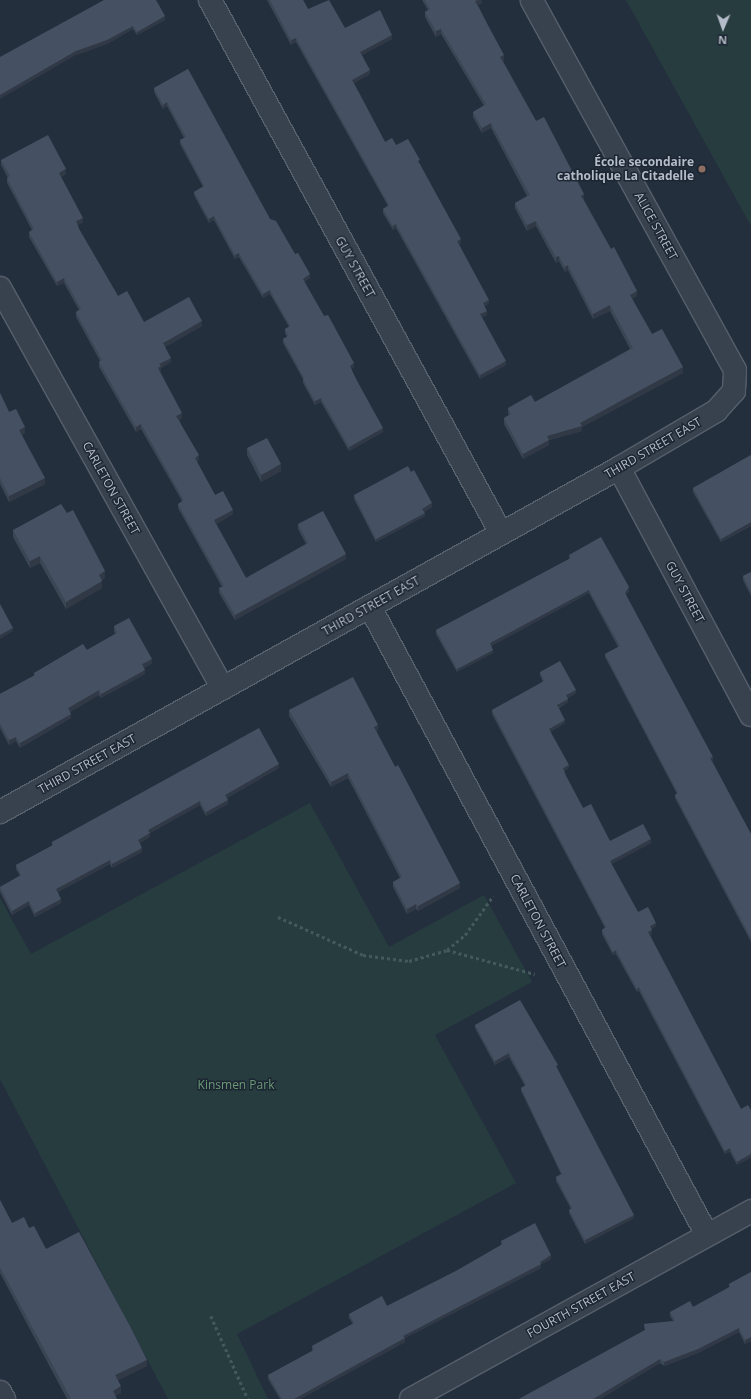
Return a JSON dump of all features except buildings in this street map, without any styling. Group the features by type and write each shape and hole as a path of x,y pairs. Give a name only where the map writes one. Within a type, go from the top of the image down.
{"street":[{"name":"GUY STREET","path":"210,0 501,533"},
{"name":"ALICE STREET","path":"532,0 735,370 734,391"},
{"name":"CARLETON STREET","path":"0,288 223,688"},
{"name":"THIRD STREET EAST","path":"0,812 619,468 716,411 734,391"},
{"name":"GUY STREET","path":"619,468 751,715"},
{"name":"CARLETON STREET","path":"370,607 707,1235"},
{"name":"FOURTH STREET EAST","path":"411,1399 751,1211"},
{"path":"0,1392 4,1399"}],"path":[{"path":"278,917 363,955 409,961 447,950 465,936 493,896"},
{"path":"447,950 535,974"},
{"path":"211,1316 248,1399"}],"green space":[{"path":"626,0 751,0 751,226"},
{"name":"Kinsmen Park","path":"310,803 389,947 484,895 532,982 435,1035 516,1183 237,1334 268,1399 168,1399 0,1079 0,898 31,954"}],"place":[{"name":"École secondaire catholique La Citadelle","path":"702,169"}]}
